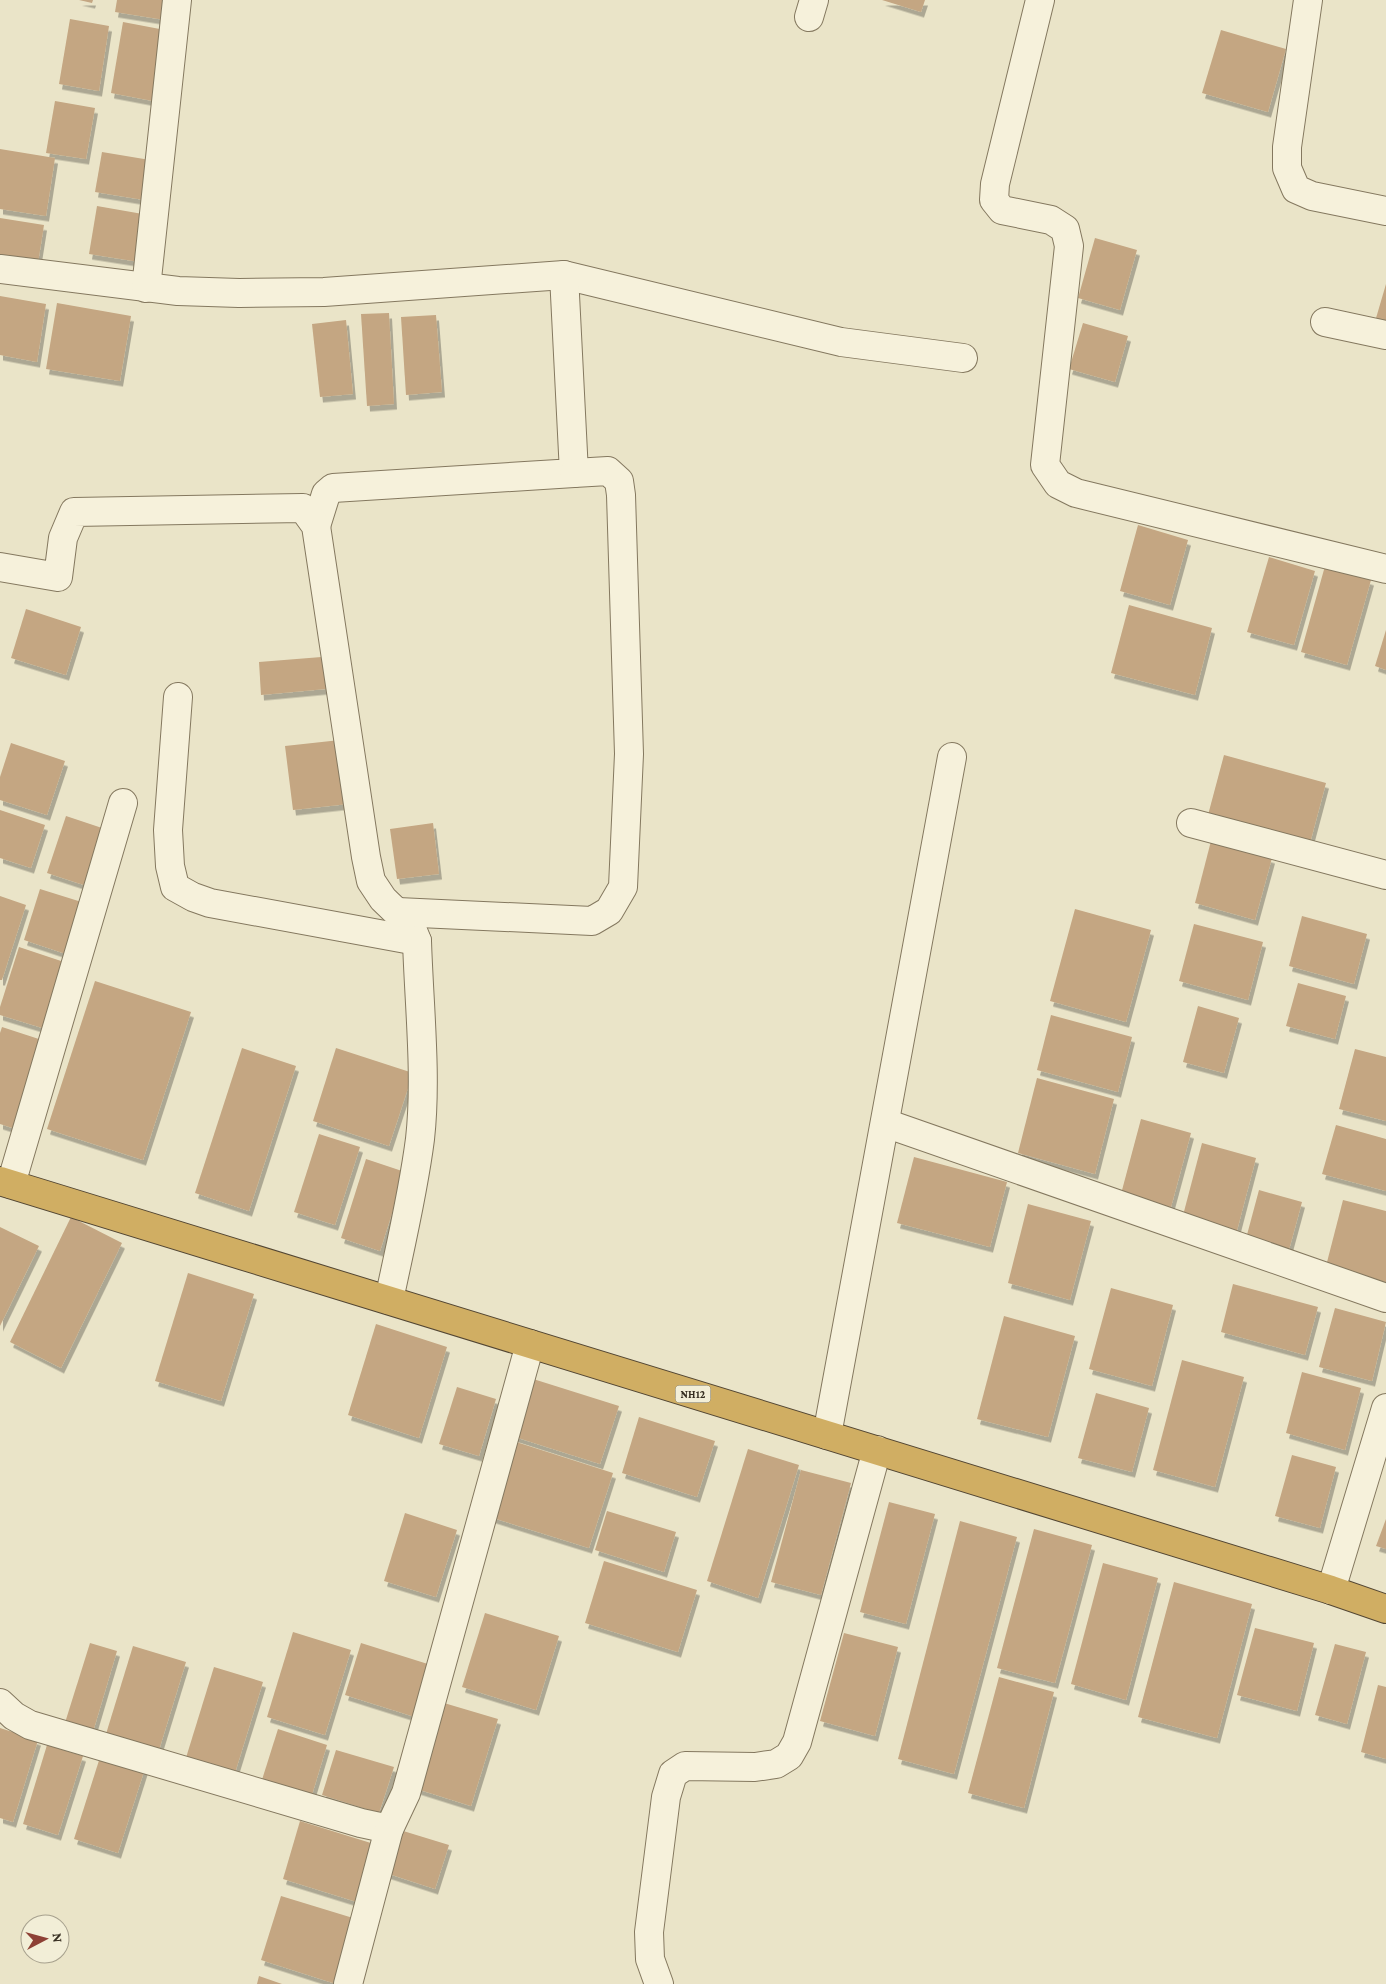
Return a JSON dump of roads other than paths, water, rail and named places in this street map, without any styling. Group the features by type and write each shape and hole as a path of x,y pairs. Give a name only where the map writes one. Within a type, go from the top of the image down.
{"highway":[{"name":"NH12","path":"5,1183 1331,1590 1386,1609"}],"street":[{"path":"146,288 177,0"},
{"path":"1040,0 995,184 994,200 1002,210 1051,220 1065,229 1068,246 1045,465 1058,484 1076,492 1386,569"},
{"path":"1308,0 1287,147 1287,168 1296,189 1312,196 1386,211"},
{"path":"0,269 178,291 300,293 564,275 841,342 962,358"},
{"path":"564,275 574,473"},
{"path":"1325,322 1386,335"},
{"path":"389,1300 412,1192 420,1138 422,1095 417,941 411,926 383,899 372,881 366,857 316,526 326,494 332,488 608,471 619,481 621,495 629,754 623,887 608,911 592,921 398,912"},
{"path":"0,566 58,578 62,538 74,512 303,508 316,526"},
{"path":"178,697 168,830 170,866 175,887 193,897 210,903 417,941"},
{"path":"827,1435 952,757"},
{"path":"5,1183 123,803"},
{"path":"1191,822 1386,875"},
{"path":"885,1123 1386,1298"},
{"path":"348,1984 390,1829 406,1793 530,1344"},
{"path":"1331,1590 1386,1408"},
{"path":"659,1984 657,1983 650,1959 649,1932 666,1797 673,1774 685,1766 755,1767 776,1764 788,1756 797,1742 877,1450"},
{"path":"0,1704 14,1716 30,1725 361,1823 390,1829"}]}
